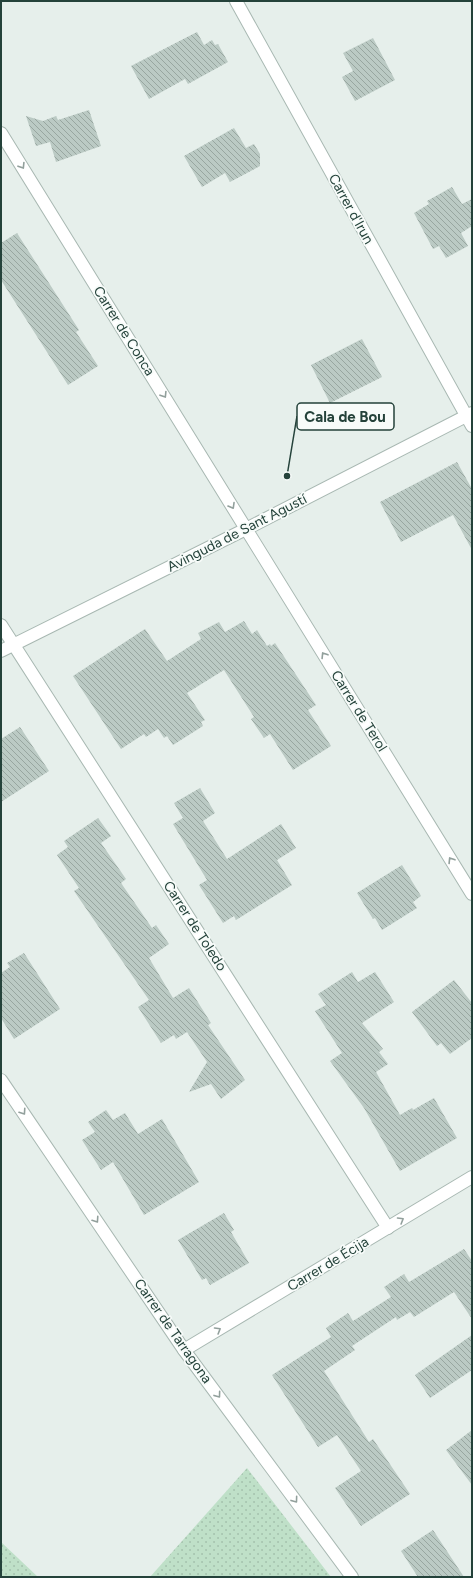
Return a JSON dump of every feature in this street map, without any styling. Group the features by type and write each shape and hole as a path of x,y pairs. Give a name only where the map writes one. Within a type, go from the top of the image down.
{"street":[{"name":"Carrer d'Irun","path":"236,1 470,418"},
{"name":"Carrer de Conca","path":"1,133 246,529"},
{"name":"Avinguda de Sant Agustí","path":"1,651 470,418"},
{"name":"Carrer de Terol","path":"246,529 472,894"},
{"name":"Carrer de Toledo","path":"1,625 388,1228"},
{"name":"Carrer de Tarragona","path":"1,1080 184,1350 352,1577"},
{"name":"Carrer de Écija","path":"184,1350 472,1177"}],"green space":[{"path":"247,1468 331,1577 150,1577"},
{"path":"1,1542 38,1577 1,1577"}],"building":[{"path":"197,32 204,45 212,40 215,45 218,44 228,62 188,84 185,79 149,99 131,66"},
{"path":"373,38 395,80 355,101 342,77 353,71 343,53"},
{"path":"89,110 101,146 56,162 50,142 36,146 26,116 43,121 56,116 58,120"},
{"path":"234,128 246,148 254,144 260,154 260,166 230,182 225,173 202,187 184,156"},
{"path":"452,187 462,204 472,199 472,226 461,233 468,246 446,258 439,246 433,249 414,213 429,204 427,201"},
{"path":"17,233 79,330 76,332 98,366 68,385 1,280 1,243"},
{"path":"362,339 382,377 330,403 311,365"},
{"path":"457,462 472,489 472,550 453,515 401,542 380,502"},
{"path":"244,621 252,634 257,630 267,646 270,644 271,646 275,643 316,705 308,710 331,746 293,770 270,734 264,738 251,719 254,717 224,670 187,693 205,720 201,722 203,726 173,745 167,736 164,738 158,729 146,737 144,734 121,749 73,676 145,629 167,661 201,639 198,633 219,622 225,632"},
{"path":"20,727 49,771 1,802 1,739"},
{"path":"200,788 215,813 203,821 227,859 281,824 296,848 277,860 292,885 236,920 234,916 223,923 199,885 207,880 173,824 183,818 174,803"},
{"path":"98,818 111,836 101,843 126,879 121,883 152,928 156,925 169,944 149,958 173,998 189,988 211,1023 208,1025 245,1080 221,1099 211,1084 189,1092 207,1062 187,1032 176,1039 174,1035 161,1043 138,1007 149,1000 74,891 79,888 57,855 68,847 64,841"},
{"path":"402,865 421,896 413,902 417,908 382,930 375,918 373,919 357,893"},
{"path":"24,953 60,1009 14,1039 1,1018 1,973 10,967 7,963"},
{"path":"352,972 358,982 375,972 394,1002 362,1023 383,1049 379,1052 388,1064 376,1072 400,1115 412,1108 413,1110 434,1098 457,1138 400,1171 364,1108 330,1061 342,1053 315,1011 326,1005 318,994"},
{"path":"454,980 472,1003 472,1038 450,1054 441,1043 437,1046 412,1012"},
{"path":"106,1110 113,1120 125,1113 138,1134 162,1119 199,1182 144,1215 113,1162 101,1170 82,1140 95,1132 88,1122"},
{"path":"224,1213 234,1230 231,1232 249,1263 210,1285 206,1278 202,1280 178,1240"},
{"path":"464,1249 472,1261 472,1319 454,1292 414,1317 410,1312 397,1320 396,1317 352,1346 355,1350 324,1371 369,1442 373,1439 410,1494 361,1526 335,1488 361,1471 337,1435 318,1447 272,1375 331,1337 326,1328 348,1313 353,1321 391,1297 384,1287 404,1274 409,1282"},
{"path":"472,1335 472,1370 430,1398 415,1375"},
{"path":"472,1430 472,1485 446,1450"},
{"path":"433,1530 464,1577 418,1577 401,1551"}],"place":[{"name":"Cala de Bou","path":"287,476"}]}
